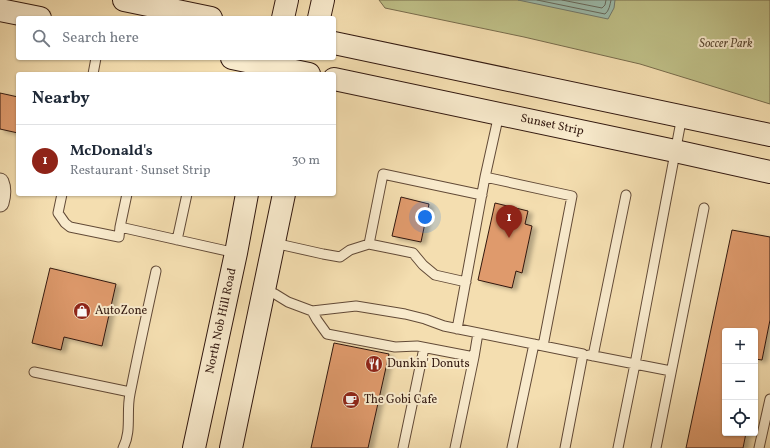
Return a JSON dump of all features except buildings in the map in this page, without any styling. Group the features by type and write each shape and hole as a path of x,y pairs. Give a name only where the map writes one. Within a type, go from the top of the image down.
{"street":[{"path":"124,0 201,16"},
{"path":"283,16 287,0"},
{"path":"319,16 323,0"},
{"path":"0,10 30,16"},
{"path":"336,43 770,135"},
{"path":"242,60 299,72"},
{"path":"308,72 311,60"},
{"name":"Sunset Strip","path":"336,79 675,150 770,172"},
{"path":"0,182 2,197 0,203"},
{"name":"North Nob Hill Road","path":"194,448 236,253 247,196"},
{"path":"231,448 284,196"}],"lane":[{"path":"93,72 96,60"},
{"path":"457,328 482,194 499,114"},
{"path":"618,448 682,116"},
{"path":"369,244 383,174 482,194"},
{"path":"486,177 572,196 538,345 512,448"},
{"path":"593,356 626,195"},
{"path":"62,196 58,214 70,227 118,237 127,196"},
{"path":"177,240 187,196"},
{"path":"656,448 704,208"},
{"path":"120,227 236,253"},
{"path":"274,243 340,257 350,250 369,244 413,253 423,265 435,275 466,282"},
{"path":"123,448 128,434 130,392 156,271"},
{"path":"264,290 275,294 288,302 312,310 356,306 405,314 444,326 671,371"},
{"path":"312,310 327,334 394,347 417,346 474,357"},
{"path":"455,448 478,333"},
{"path":"403,448 424,348"},
{"path":"565,448 583,354"},
{"path":"34,372 130,392"},
{"path":"759,448 770,399"}],"green space":[{"name":"Soccer Park","path":"379,0 770,0 770,104 640,64 524,37 385,8"}],"water":[{"path":"518,0 615,0 614,8 608,19"}],"place":[{"name":"McDonald's","path":"509,238"},
{"name":"AutoZone","path":"82,311"},
{"name":"Dunkin' Donuts","path":"374,364"},
{"name":"The Gobi Cafe","path":"351,400"}]}
